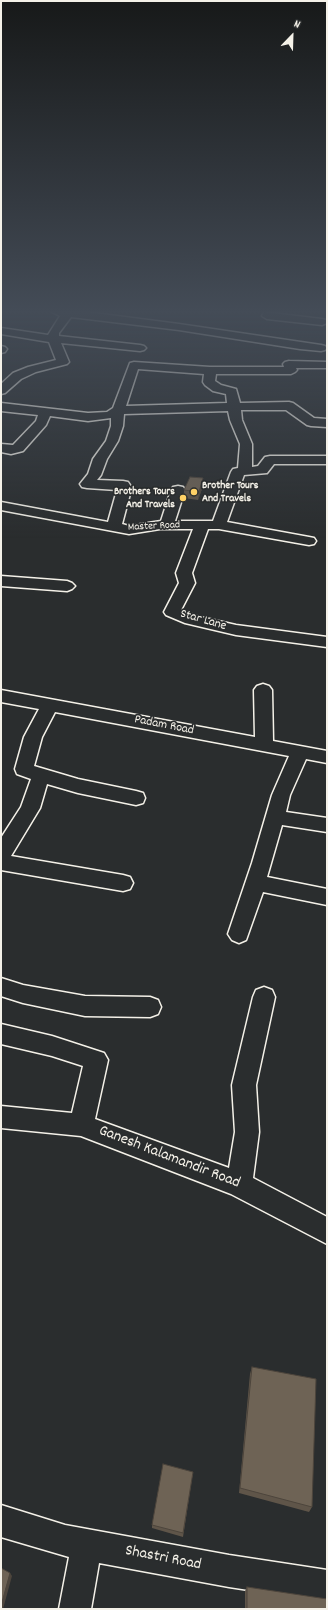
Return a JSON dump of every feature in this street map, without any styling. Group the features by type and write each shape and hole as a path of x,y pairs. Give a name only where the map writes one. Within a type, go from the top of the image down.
{"street":[{"path":"114,527 124,490 123,485 87,484 94,475 100,459 112,441 118,426 118,410 126,387"},
{"path":"216,387 232,392 233,407 241,435 246,444 245,471"},
{"path":"1,406 88,417 110,414 118,410 289,406 312,422 327,423"},
{"path":"1,448 11,450 18,448 42,422 45,412"},
{"path":"219,526 238,472 262,470 270,460 327,460"},
{"path":"168,525 178,490"},
{"name":"Master Road","path":"1,506 129,530 168,525 219,526 309,541"},
{"name":"Star Lane","path":"202,525 184,573 187,583 172,612 191,620 236,630 327,642"},
{"path":"1,581 67,586"},
{"path":"263,690 264,745"},
{"name":"Padam Road","path":"1,696 327,757"},
{"path":"50,705 33,737 24,769 41,776 78,786 136,798"},
{"path":"239,934 281,795 300,752"},
{"path":"1,855 30,808 41,776"},
{"path":"274,817 327,825"},
{"path":"1,862 123,883"},
{"path":"255,883 327,897"},
{"path":"1,987 23,994 85,1006 150,1007"},
{"path":"239,1184 248,1132 244,1085 264,997"},
{"path":"1,1034 52,1046 96,1060 81,1125"},
{"name":"Ganesh Kalamandir Road","path":"1,1116 81,1125 239,1184 327,1231"},
{"name":"Shastri Road","path":"1,1521 65,1541 229,1571 327,1586"},
{"path":"75,1609 87,1544"}],"building":[{"path":"190,477 203,478 199,492 184,490"},
{"path":"252,1367 316,1379 312,1507 240,1488"},
{"path":"163,1464 193,1472 183,1533 152,1525"},
{"path":"1,1568 10,1573 1,1606"},
{"path":"247,1587 327,1599 327,1609 247,1609"}],"place":[{"name":"Brother Tours And Travels","path":"194,492"},
{"name":"Brothers Tours And Travels","path":"183,498"}]}
